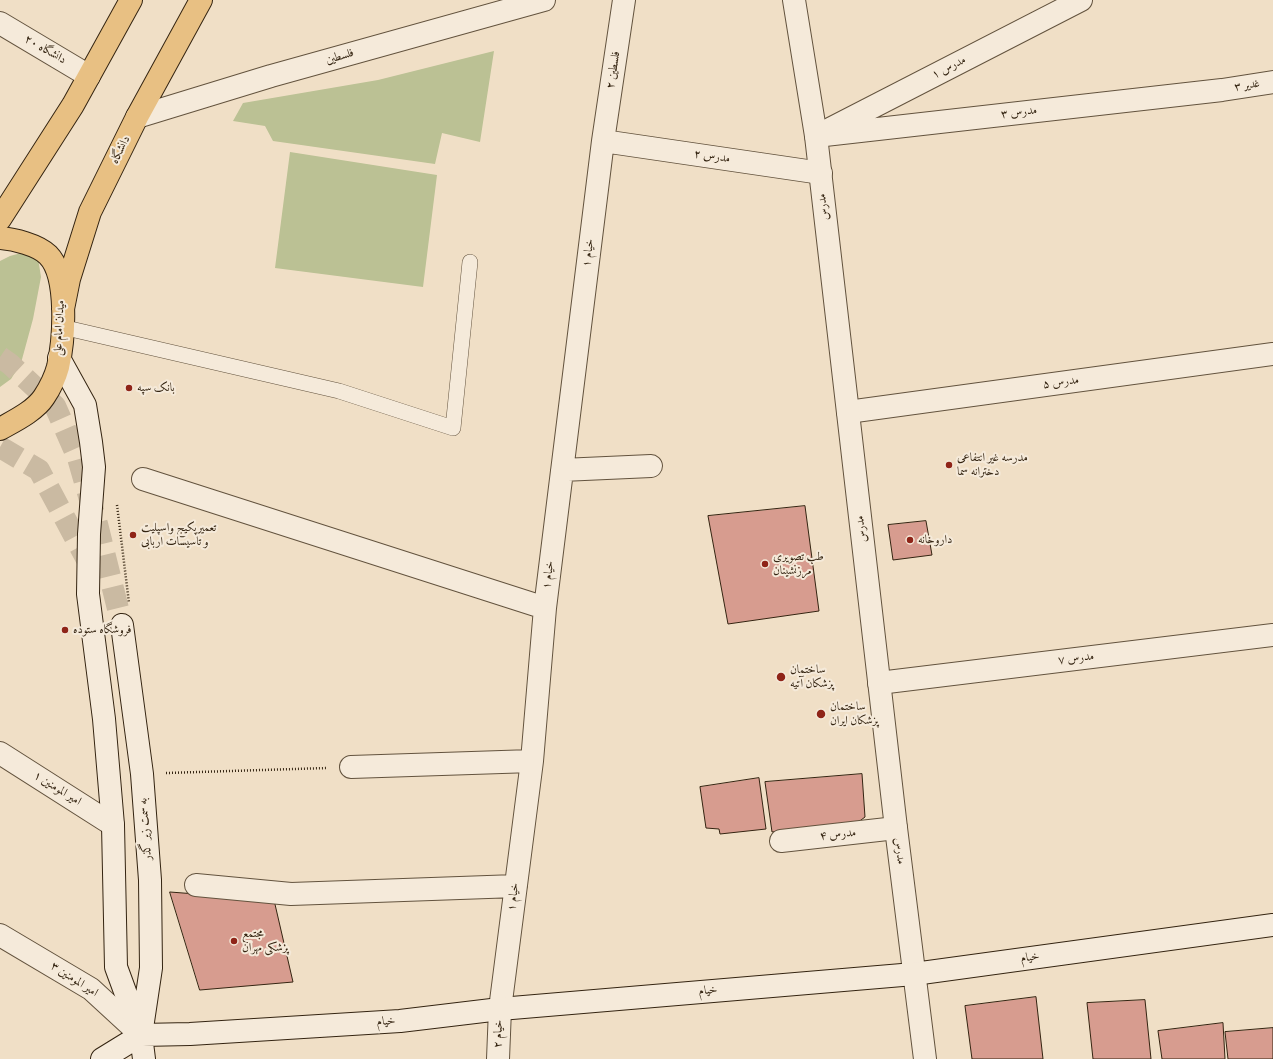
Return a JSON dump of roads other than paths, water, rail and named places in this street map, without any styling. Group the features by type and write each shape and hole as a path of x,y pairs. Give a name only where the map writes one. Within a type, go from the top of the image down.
{"main road":[{"path":"0,219 73,105 131,0"},
{"name":"دانشگاه","path":"63,318 69,279 90,212 137,117 201,0"},
{"name":"میدان امام علی","path":"0,238 26,243 37,247 48,255 61,281 63,318 58,367 51,386 43,399 21,418 0,429"}],"street":[{"name":"فلسطین","path":"137,117 272,76 544,0"},
{"name":"فلسطین ۲","path":"603,141 624,0"},
{"name":"مدرس","path":"794,0 821,173 896,828 925,1059"},
{"name":"مدرس ۱","path":"816,136 1081,0"},
{"name":"دانشگاه ۲۰","path":"0,24 89,76"},
{"name":"غدیر ۳","path":"1222,90 1273,82"},
{"name":"مدرس ۳","path":"816,136 1222,90"},
{"name":"مدرس ۲","path":"603,141 821,173"},
{"name":"خیام ۱","path":"500,1009 532,761 545,608 603,141"},
{"name":"مدرس ۵","path":"848,412 1273,354"},
{"path":"59,358 85,405 94,466 89,534 88,594 104,719 114,825 116,967 141,1035 144,1059"},
{"path":"562,470 652,466"},
{"path":"143,479 545,608"},
{"name":"به سمت زیر گذر","path":"122,625 142,774 150,880 151,968 141,1035"},
{"name":"مدرس ۷","path":"879,683 1273,635"},
{"name":"امیر المومنین ۱","path":"0,753 114,825"},
{"path":"351,767 532,761"},
{"name":"مدرس ۴","path":"781,841 896,828"},
{"path":"196,885 291,894 516,886"},
{"name":"خیام","path":"141,1035 190,1034 400,1021 500,1009 914,974 1273,925"},
{"name":"امیر المومنین ۳","path":"0,935 91,989 141,1035"},
{"name":"خیام ۲","path":"498,1059 500,1009"},
{"path":"102,1059 141,1035"}],"lane":[{"path":"63,318 339,391 453,428 470,262"}],"tunnel":[{"path":"0,357 10,364 55,406 78,458 97,524 122,625"},
{"path":"0,447 39,470 92,569"}],"place":[{"name":"بانک سپه","path":"129,388"},
{"name":"مدرسه غیر انتفاعی دخترانه سما","path":"949,465"},
{"name":"تعمیرپکیج واسپلیت و تاسیسات اربابی","path":"133,535"},
{"name":"داروخانه","path":"910,540"},
{"name":"طب تصویری مرزنشینان","path":"765,564"},
{"name":"فروشگاه ستوده","path":"65,630"},
{"name":"ساختمان پزشکان آتیه","path":"781,677"},
{"name":"ساختمان پزشکان ایران","path":"821,714"},
{"name":"مجتمع پزشکی مهران","path":"234,941"}]}
